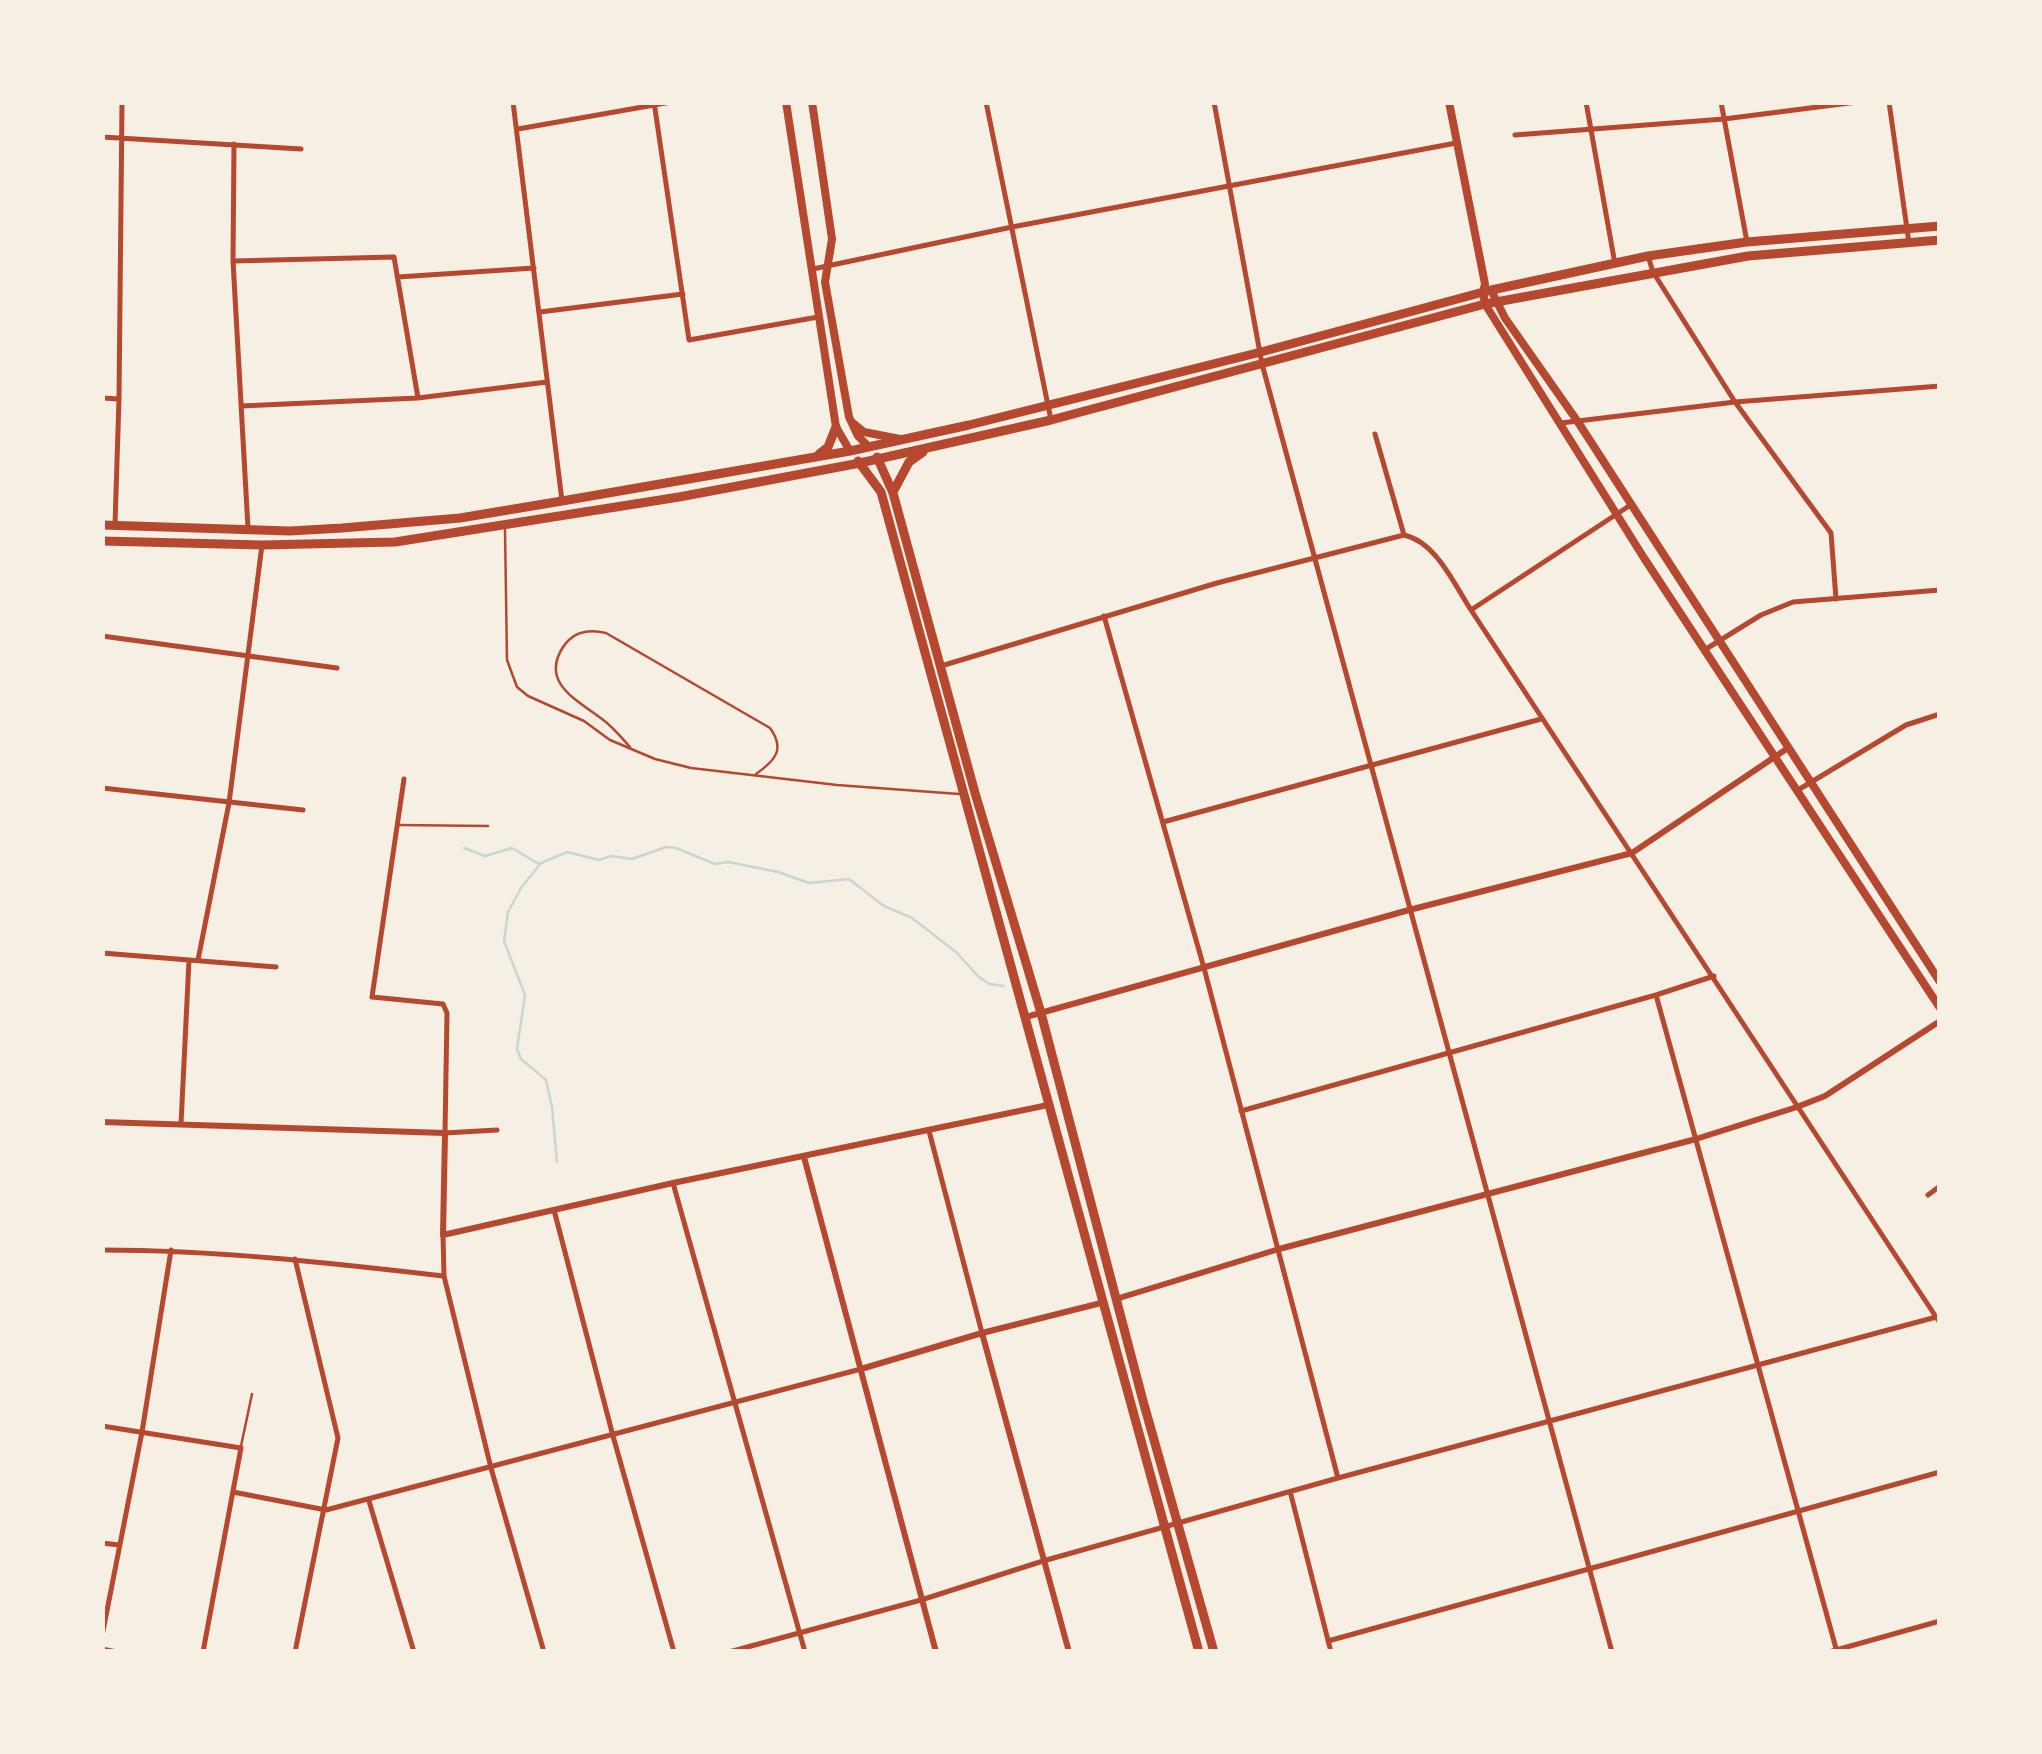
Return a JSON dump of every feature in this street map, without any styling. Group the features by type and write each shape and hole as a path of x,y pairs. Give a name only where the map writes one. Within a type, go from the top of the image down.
{"highway":[{"path":"102,540 262,545 395,542 688,495 860,463 1051,420 1486,289 1648,256 1748,242 1939,226"},
{"path":"102,526 290,531 460,518 850,451 1490,302 1748,256 1939,241"},
{"path":"817,455 828,446 836,427"},
{"path":"893,492 910,462 934,446"},
{"path":"869,447 893,492 939,667 1041,1013 1214,1652"},
{"path":"850,451 878,486 1199,1652"},
{"path":"688,495 690,484 759,466"},
{"path":"840,467 854,469 878,486"},
{"path":"506,524 527,512 614,492"}],"main road":[{"path":"786,102 836,427 850,451"},
{"path":"812,102 832,239 826,282 850,420 869,447"},
{"path":"1449,102 1490,302 1558,424 1940,1008"},
{"path":"1490,302 1578,422 1940,982"},
{"path":"850,420 864,432 902,439"}],"street":[{"path":"114,526 120,399 122,102"},
{"path":"513,102 562,501"},
{"path":"518,129 671,102"},
{"path":"986,102 1051,420"},
{"path":"1214,102 1262,358 1408,910 1612,1652"},
{"path":"1586,102 1615,264"},
{"path":"1722,102 1748,242"},
{"path":"1514,135 1724,119 1857,102"},
{"path":"1888,102 1909,243"},
{"path":"654,104 688,340 821,317"},
{"path":"102,137 301,149"},
{"path":"813,270 1012,227 1456,142"},
{"path":"234,144 233,261 248,528"},
{"path":"1939,226 1939,241"},
{"path":"1648,256 1653,272 1735,402 1831,533 1836,600"},
{"path":"233,261 394,258 418,398"},
{"path":"398,277 535,268"},
{"path":"540,312 683,294"},
{"path":"241,406 418,398 548,382"},
{"path":"1558,424 1735,402 1940,386"},
{"path":"102,398 120,399"},
{"path":"1375,434 1404,535"},
{"path":"1471,610 1630,506"},
{"path":"728,1652 1338,1478 1938,1319 1471,610 1429,548 1418,540 1404,535 1315,557 939,667"},
{"path":"198,960 229,802 262,545"},
{"path":"1706,649 1776,607 1793,602 1940,590"},
{"path":"1104,616 1204,968 1338,1478"},
{"path":"102,636 337,668"},
{"path":"1798,790 1906,726 1940,714"},
{"path":"1162,822 1541,719"},
{"path":"1026,1017 1632,852 1788,748"},
{"path":"404,778 372,997 443,1004 447,1012 444,1276 491,1468 544,1652"},
{"path":"102,788 304,810"},
{"path":"102,953 276,966"},
{"path":"181,1124 189,960"},
{"path":"1241,1111 1714,976"},
{"path":"1656,995 1834,1651 1940,1621"},
{"path":"233,1492 326,1510 1101,1304 1279,1249 1696,1138 1796,1107 1825,1096 1940,1021"},
{"path":"443,1235 1048,1105"},
{"path":"102,1122 445,1133 497,1130"},
{"path":"929,1131 1069,1652"},
{"path":"804,1158 936,1652"},
{"path":"674,1183 805,1652"},
{"path":"1928,1195 1940,1186"},
{"path":"554,1209 674,1652"},
{"path":"102,1250 172,1250 295,1259 444,1276"},
{"path":"102,1636 172,1250"},
{"path":"295,1259 338,1428 326,1510 295,1652"},
{"path":"102,1426 241,1448 203,1652"},
{"path":"1328,1641 1940,1472"},
{"path":"1290,1493 1331,1652"},
{"path":"369,1500 414,1652"},
{"path":"102,1543 119,1545"},
{"path":"102,1649 117,1652"}],"lane":[{"path":"506,524 507,660 517,686 538,702 571,714 610,740 655,759 690,768 965,795"},
{"path":"632,749 616,730 560,686 554,674 558,658 573,636 606,633 770,728 780,748 771,763 755,774"},
{"path":"397,824 488,826"},
{"path":"241,1448 252,1394"}],"waterway":[{"path":"464,848 485,856 512,848 539,864 567,852 599,860 611,856 632,859 666,847 715,864 728,862 778,872 809,883 849,879 884,906 912,918 989,984 1004,986"},
{"path":"541,863 508,912 504,941 525,995 517,1049 521,1059 546,1080 557,1162"}]}
